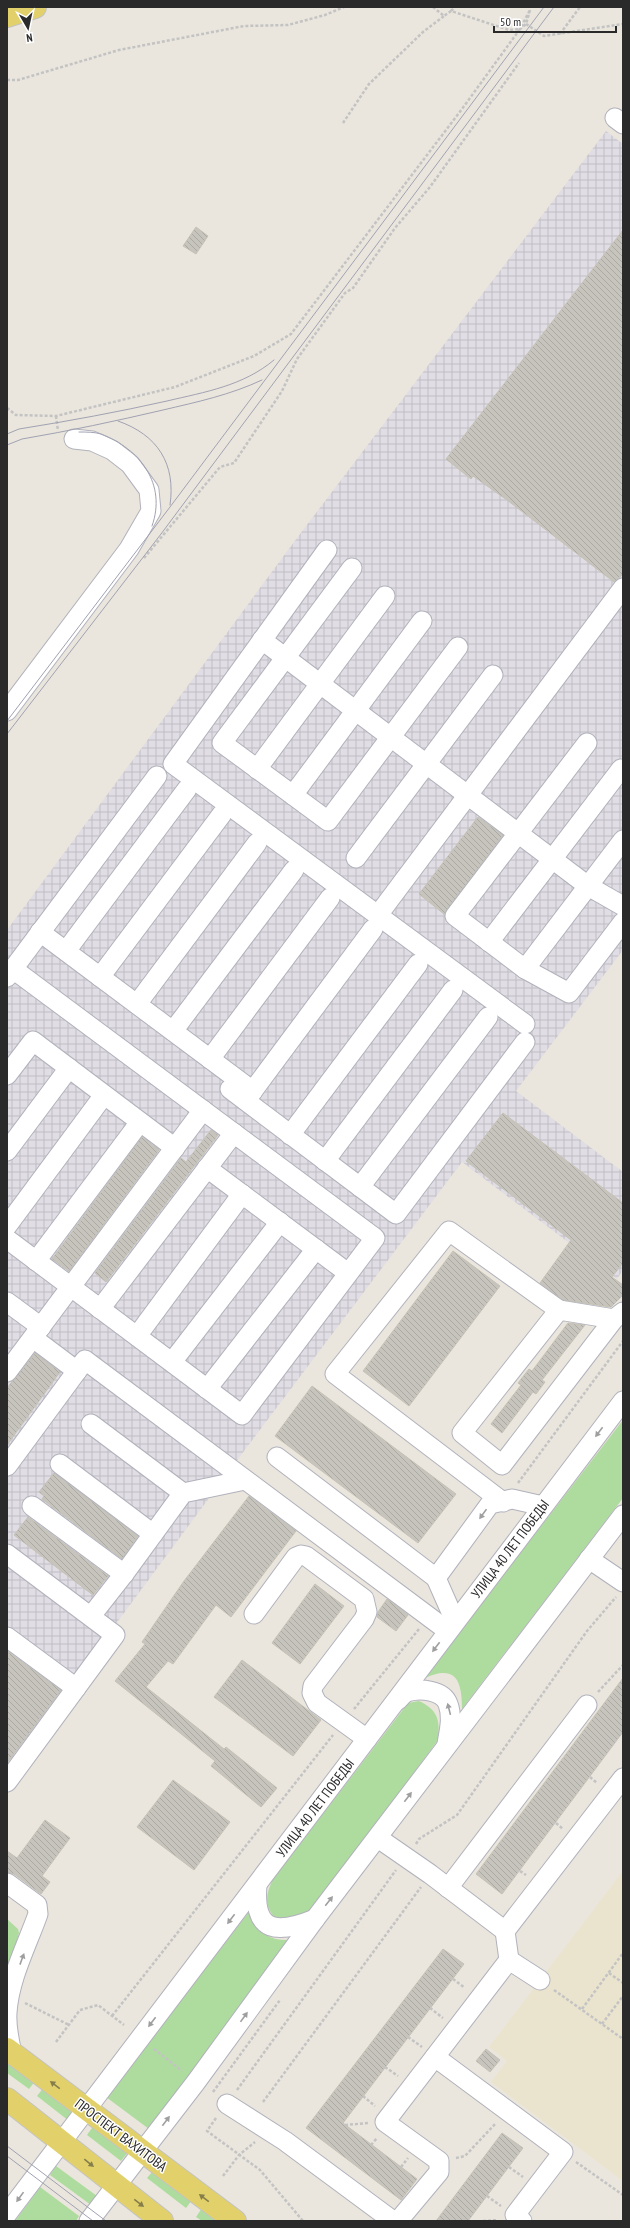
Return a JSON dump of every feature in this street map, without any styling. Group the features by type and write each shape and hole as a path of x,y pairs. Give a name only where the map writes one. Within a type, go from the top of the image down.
{"main road":[{"path":"7,16 35,7"},
{"name":"ПРОСПЕКТ ВАХИТОВА","path":"10,2051 235,2221"},
{"path":"7,2099 162,2221"}],"street":[{"path":"7,711 129,549 151,511 149,490 130,464 112,450 92,441 74,439"},
{"path":"40,932 210,1059 233,1084 249,1096 290,1135 396,1214 525,1033 376,922 173,764 327,550"},
{"path":"352,568 222,743 328,821 458,647"},
{"path":"249,1096 468,794 623,588"},
{"path":"257,769 385,596"},
{"path":"293,795 422,621"},
{"path":"262,640 427,763 588,886 623,906"},
{"path":"356,858 493,674"},
{"path":"587,743 455,916 525,969 569,993 623,922"},
{"path":"490,942 622,769"},
{"path":"7,1240 242,1415 375,1238 207,1113 10,973 157,776"},
{"path":"66,951 187,789"},
{"path":"100,977 222,814"},
{"path":"525,969 623,840"},
{"path":"137,1004 257,843"},
{"path":"173,1031 294,870"},
{"path":"210,1059 330,898"},
{"path":"290,1135 418,964"},
{"path":"325,1161 453,990"},
{"path":"360,1187 488,1017"},
{"path":"7,1075 33,1041 175,1148"},
{"path":"7,1151 69,1068"},
{"path":"7,1372 175,1148 233,1084"},
{"path":"7,1226 104,1095"},
{"path":"36,1261 140,1122"},
{"path":"100,1309 234,1133"},
{"path":"207,1168 348,1273"},
{"path":"137,1336 242,1194"},
{"path":"172,1362 280,1222"},
{"path":"504,1502 335,1374 449,1231 559,1310 618,1315"},
{"path":"208,1389 316,1249"},
{"path":"7,1302 78,1371"},
{"path":"559,1310 462,1433 502,1465 618,1315"},
{"path":"7,1466 85,1360 429,1617 451,1626"},
{"name":"УЛИЦА 40 ЛЕТ ПОБЕДЫ","path":"7,2214 257,1885 451,1626 623,1401"},
{"path":"91,1424 183,1493"},
{"path":"277,1457 436,1578 451,1626"},
{"path":"60,1464 152,1534"},
{"path":"91,1616 124,1574 183,1493 245,1480"},
{"path":"436,1578 490,1504 512,1499 543,1506"},
{"path":"32,1506 124,1574"},
{"path":"88,2221 143,2152 315,1919 623,1515"},
{"path":"7,1554 115,1635 7,1782"},
{"path":"254,1614 296,1557 301,1555 306,1556 364,1599 367,1612 364,1619 313,1686 312,1693 317,1703 367,1739"},
{"path":"589,1559 623,1582"},
{"path":"7,1637 76,1688"},
{"path":"387,1711 406,1692 420,1689 439,1694 448,1703 451,1716 446,1748"},
{"path":"448,1888 587,1705"},
{"path":"505,1931 623,1778"},
{"path":"378,1838 430,1874 505,1931 509,1960 385,2122 439,2160 439,2172 398,2221"},
{"path":"7,1882 37,1905 38,1914 10,1996 7,2013 7,2031 10,2051"},
{"path":"257,1885 255,1904 259,1916 266,1923 277,1929 293,1928 315,1919"},
{"path":"509,1960 540,1980"},
{"path":"435,2057 563,2152 515,2215 522,2221"},
{"path":"219,2099 269,2131 392,2221"}],"path":[{"path":"7,80 18,80 119,50 244,26 288,24 325,15 344,7"},
{"path":"433,7 444,16"},
{"path":"343,123 369,84 423,32 455,7"},
{"path":"527,7 530,10"},
{"path":"560,34 580,7"},
{"path":"451,11 509,30 520,29 526,24 530,10"},
{"path":"7,408 16,414 56,416 175,388 254,356 291,334 457,116 520,29 530,10"},
{"path":"526,24 544,36 623,24"},
{"path":"146,558 220,467 234,463 282,390 297,358 345,293 353,288 395,228 430,186 519,63"},
{"path":"504,1502 623,1341"},
{"path":"112,2016 344,1722 429,1617"},
{"path":"587,1705 623,1665"},
{"path":"263,2102 430,1874"},
{"path":"582,2009 623,1953"},
{"path":"608,1973 623,1984"},
{"path":"540,1980 623,2039"},
{"path":"10,1996 69,2025"},
{"path":"602,2024 623,1996"},
{"path":"219,2099 280,2000"},
{"path":"56,2042 80,2010 98,2005 124,2025"},
{"path":"153,2048 182,2071"},
{"path":"439,2160 465,2156 508,2111"},
{"path":"345,2125 385,2122"},
{"path":"207,2131 260,2170 303,2221"},
{"path":"223,2176 239,2155 269,2131"},
{"path":"563,2152 623,2195"}],"shaded area":[{"path":"606,131 623,144 623,950 516,1091 623,1172 623,1270 617,1279 462,1162 238,1459 7,1771 7,930 297,538"},
{"path":"623,1871 623,2181 491,2082 507,2061 489,2047"}],"green space":[{"path":"623,1420 623,1498 462,1709 462,1698 458,1682 454,1677 443,1673 423,1679"},
{"path":"419,1701 430,1708 436,1716 439,1727 438,1740 311,1912 300,1918 276,1919 267,1904 267,1895 273,1879 408,1703"},
{"path":"249,1912 255,1924 264,1933 275,1939 289,1940 149,2129 106,2097"},
{"path":"7,1919 18,1929 19,1933 7,1976"},
{"path":"7,2059 36,2080 29,2089 7,2073"},
{"path":"44,2087 76,2112 69,2121 37,2096"},
{"path":"94,2125 128,2152 121,2161 87,2135"},
{"path":"56,2166 97,2196 91,2205 50,2175"},
{"path":"153,2171 192,2200 186,2208 147,2178"},
{"path":"40,2187 79,2216 76,2221 15,2221"},
{"path":"202,2208 219,2221 202,2221 196,2217"}],"building":[{"path":"196,227 208,236 196,254 183,246"},
{"path":"623,230 623,574 614,582 507,500 473,476 471,479 446,459"},
{"path":"478,817 503,835 444,914 419,894"},
{"path":"503,1113 623,1203 623,1263 612,1277 623,1285 623,1295 611,1307 563,1300 540,1283 571,1240 466,1161"},
{"path":"211,1130 218,1135 106,1282 95,1273 181,1158 186,1162"},
{"path":"142,1137 159,1150 69,1271 52,1259"},
{"path":"453,1251 500,1286 409,1406 363,1371"},
{"path":"568,1323 585,1325 542,1380 545,1382 536,1394 533,1392 502,1433 491,1424 521,1385 518,1383 529,1369 532,1371"},
{"path":"35,1353 60,1372 7,1445 7,1388"},
{"path":"312,1386 456,1494 418,1543 275,1436"},
{"path":"54,1473 138,1536 122,1559 42,1499 44,1496 39,1492"},
{"path":"249,1496 296,1531 231,1617 216,1605 173,1664 168,1661 146,1687 224,1749 226,1747 277,1788 261,1807 211,1766 215,1761 115,1681 145,1644 142,1642 184,1581"},
{"path":"28,1517 108,1576 93,1595 14,1535"},
{"path":"315,1584 344,1606 300,1664 272,1643"},
{"path":"387,1599 408,1615 396,1631 377,1617 378,1612"},
{"path":"7,1651 61,1690 7,1763"},
{"path":"242,1660 321,1720 293,1756 214,1697"},
{"path":"623,1678 623,1732 502,1894 476,1874"},
{"path":"173,1780 230,1822 194,1870 137,1827"},
{"path":"45,1820 70,1838 42,1876 50,1882 41,1894 14,1874 7,1872 7,1851 17,1858"},
{"path":"443,1949 464,1964 343,2123 417,2179 401,2200 306,2128"},
{"path":"486,2049 500,2060 490,2072 476,2061"},
{"path":"502,2133 523,2148 468,2221 436,2221"}],"tram line":[{"path":"7,721 170,507 544,7"},
{"path":"7,734 161,534 554,7"},
{"path":"7,434 19,429 112,413 209,391 250,376 274,360"},
{"path":"7,445 22,439 110,422 201,401 238,390 262,380"},
{"path":"118,421 144,434 154,443 161,453 167,464 170,477 170,505"},
{"path":"79,432 93,432 115,441 128,449 147,470 153,482 156,496 156,511 152,526"},
{"path":"7,2146 106,2221"},
{"path":"7,2156 93,2221"}]}
